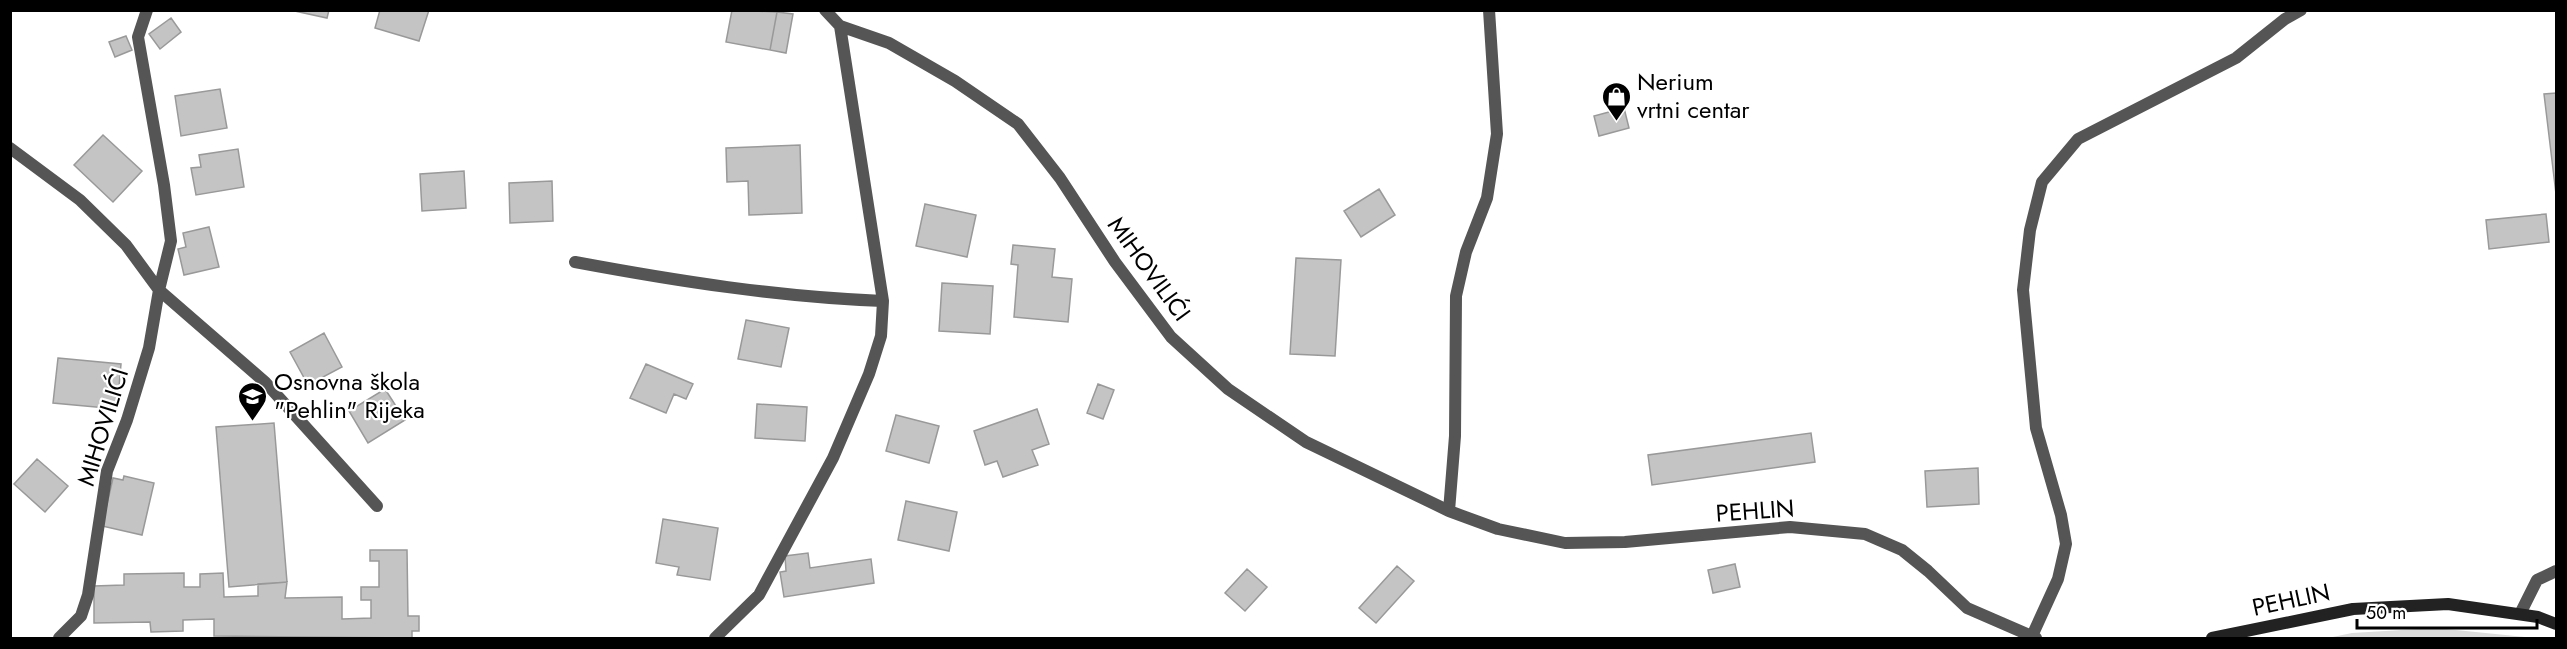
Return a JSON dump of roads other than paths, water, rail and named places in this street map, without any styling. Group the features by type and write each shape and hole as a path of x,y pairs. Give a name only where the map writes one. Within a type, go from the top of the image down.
{"main road":[{"name":"PEHLIN","path":"2212,639 2353,609 2448,604 2538,616 2556,624"}],"street":[{"name":"MIHOVILIĆI","path":"59,639 81,616 88,595 106,471 127,420 149,348 171,241 164,185 138,37 147,10"},
{"name":"MIHOVILIĆI","path":"825,10 840,26 889,43 955,81 1018,124 1060,178 1115,262 1171,337 1228,389 1306,442 1449,511"},
{"path":"1449,511 1455,436 1456,296 1466,252 1486,198 1497,134 1489,10"},
{"path":"2034,637 2058,579 2066,544 2061,515 2036,428 2023,290 2030,230 2042,182 2078,139 2236,58 2285,19 2301,10"},
{"path":"715,639 759,595 833,458 881,336 883,301 840,26"},
{"path":"10,148 80,200 126,245 159,291 265,382 377,506"},
{"path":"575,262 687,282 803,298 883,301"},
{"name":"PEHLIN","path":"1449,511 1498,529 1565,543 1625,542 1790,527 1865,534 1902,550 1928,571 1966,608 2034,637"},
{"path":"2520,614 2537,580 2556,570"}],"place":[{"name":"Nerium vrtni centar","path":"1616,122"},
{"name":"Osnovna škola \"Pehlin\" Rijeka","path":"253,422"}]}
